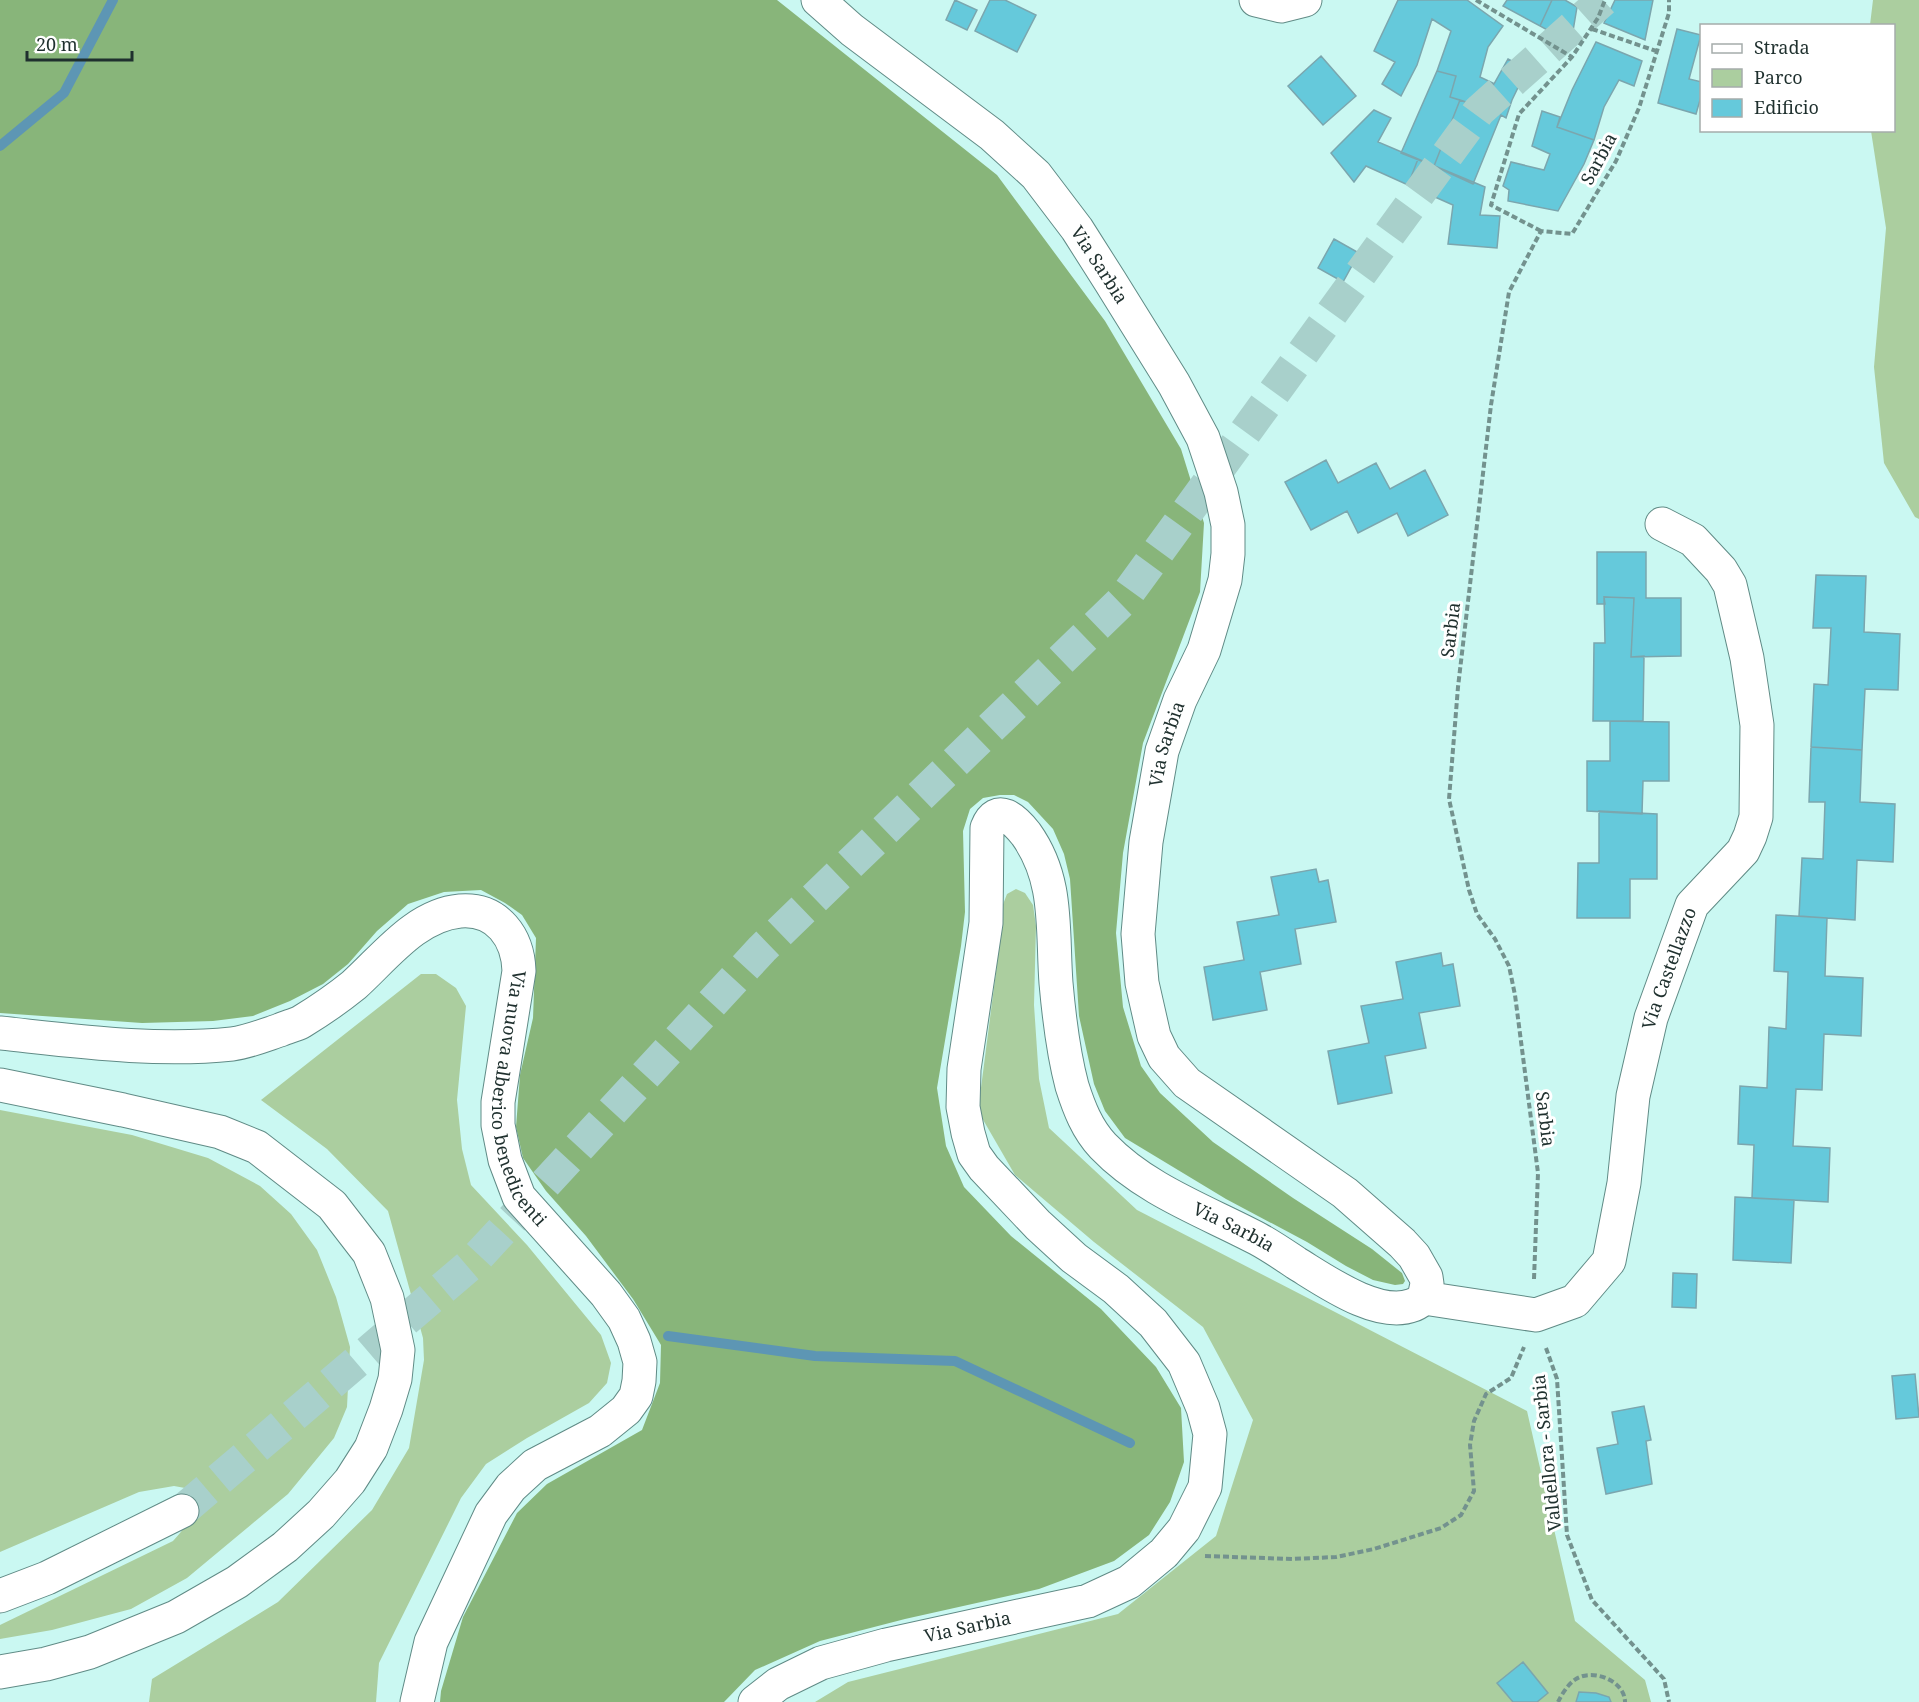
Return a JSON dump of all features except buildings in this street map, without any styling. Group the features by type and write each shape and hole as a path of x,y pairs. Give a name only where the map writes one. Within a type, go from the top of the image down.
{"main road":[{"name":"Via Sarbia","path":"755,1702 778,1684 821,1664 886,1645 996,1623 1088,1601 1129,1582 1164,1553 1184,1529 1205,1487 1210,1434 1203,1408 1184,1363 1153,1323 1116,1289 1074,1258 1012,1199 974,1154 963,1107 964,1069 986,923 986,835 990,819 996,815 1007,815 1019,825 1036,849 1049,880 1061,1028 1069,1075 1086,1123 1100,1144 1118,1161 1163,1191 1259,1240 1361,1300 1394,1308 1413,1305 1424,1298 1427,1284 1426,1277 1414,1256 1402,1243 1346,1193 1186,1083 1164,1057 1154,1036 1142,982 1138,933 1146,843 1162,752 1180,699 1204,651 1225,580 1228,554 1228,525 1221,492 1203,438 1174,384 1088,246 1036,175 992,135 861,36 818,0"},
{"path":"1256,0 1281,6 1305,0"},
{"name":"Via Castellazzo","path":"1424,1298 1536,1315 1575,1300 1609,1261 1624,1183 1633,1096 1651,1018 1692,906 1743,851 1756,817 1757,725 1747,658 1730,585 1721,570 1693,540 1662,524"},
{"name":"Via nuova alberico benedicenti","path":"0,1033 73,1041 164,1046 234,1044 298,1023 314,1013 353,985 381,956 425,923 437,917 457,911 483,914 499,923 512,938 519,960 519,971 498,1102 498,1125 505,1161 519,1197 606,1294 624,1319 640,1362 639,1381 636,1396 626,1410 600,1431 535,1465 512,1487 491,1514 431,1642 417,1702"},
{"path":"0,1085 220,1132 257,1147 332,1205 369,1253 387,1298 398,1350 395,1379 371,1448 350,1481 321,1514 285,1547 237,1582 176,1617 90,1652 46,1664 0,1672"},
{"path":"0,1596 47,1578 182,1511"}],"path":[{"path":"1476,0 1572,57"},
{"path":"1541,231 1491,205 1520,114 1572,57 1599,18 1605,0"},
{"name":"Sarbia","path":"1536,1315 1534,1275 1538,1173 1515,995 1509,966 1495,939 1477,914 1469,890 1449,799 1460,664 1491,405 1509,292 1541,231 1572,234 1616,161 1639,108 1669,13 1669,0"},
{"path":"1592,29 1656,51"},
{"path":"1164,1553 1232,1558 1336,1557 1374,1549 1441,1528 1461,1515 1474,1491 1470,1445 1474,1421 1486,1395 1511,1378 1536,1315"},
{"name":"Valdellora - Sarbia","path":"1536,1315 1557,1379 1567,1534 1592,1600 1664,1679 1669,1702"},
{"path":"1558,1702 1563,1692 1577,1678 1596,1675 1612,1680 1624,1696 1624,1702"}],"green space":[{"path":"0,0 777,0 997,175 1105,321 1181,449 1204,523 1200,592 1143,743 1123,853 1116,933 1123,1007 1141,1066 1160,1093 1213,1142 1372,1249 1402,1273 1405,1281 1403,1284 1395,1285 1373,1280 1226,1199 1125,1138 1105,1111 1094,1084 1079,1016 1070,879 1064,854 1053,829 1028,802 1014,795 983,798 970,809 963,831 965,912 961,946 937,1088 946,1146 964,1187 1011,1236 1101,1309 1156,1367 1181,1408 1184,1462 1170,1502 1149,1535 1114,1561 1039,1589 820,1641 755,1670 724,1702 440,1702 441,1691 463,1617 517,1513 547,1484 642,1430 660,1383 661,1345 633,1299 586,1236 546,1191 523,1158 516,1127 520,1075 533,1018 536,938 522,915 481,890 444,892 408,904 377,931 348,964 323,984 253,1016 213,1021 142,1023 0,1013"},
{"path":"1873,0 1919,0 1919,519 1915,517 1884,463 1874,367 1886,228 1871,132 1895,132 1895,24 1870,24"},
{"path":"1016,889 1025,893 1033,905 1036,926 1034,1005 1039,1079 1049,1128 1137,1210 1527,1411 1575,1621 1645,1680 1651,1702 815,1702 848,1682 1118,1614 1216,1536 1253,1420 1203,1327 1094,1242 1015,1175 978,1111 1002,907 1007,894"},
{"path":"421,974 436,974 456,988 466,1006 457,1100 462,1149 471,1185 527,1245 601,1335 611,1363 607,1383 589,1403 486,1464 461,1498 379,1663 376,1702 149,1702 152,1679 278,1602 372,1510 409,1448 424,1360 423,1338 388,1211 327,1149 261,1100"},
{"path":"0,1110 132,1135 208,1158 260,1186 291,1214 317,1250 336,1297 350,1347 347,1407 334,1438 288,1494 187,1578 131,1609 52,1630 0,1639 0,1625 173,1541 188,1523 192,1503 185,1488 174,1486 139,1492 0,1552"}],"waterway":[{"path":"0,146 64,93 113,0"},
{"path":"668,1336 815,1356 955,1361 1130,1443"}],"tunnel":[{"path":"182,1511 471,1264 762,949 1123,600 1479,111 1603,0"}]}
